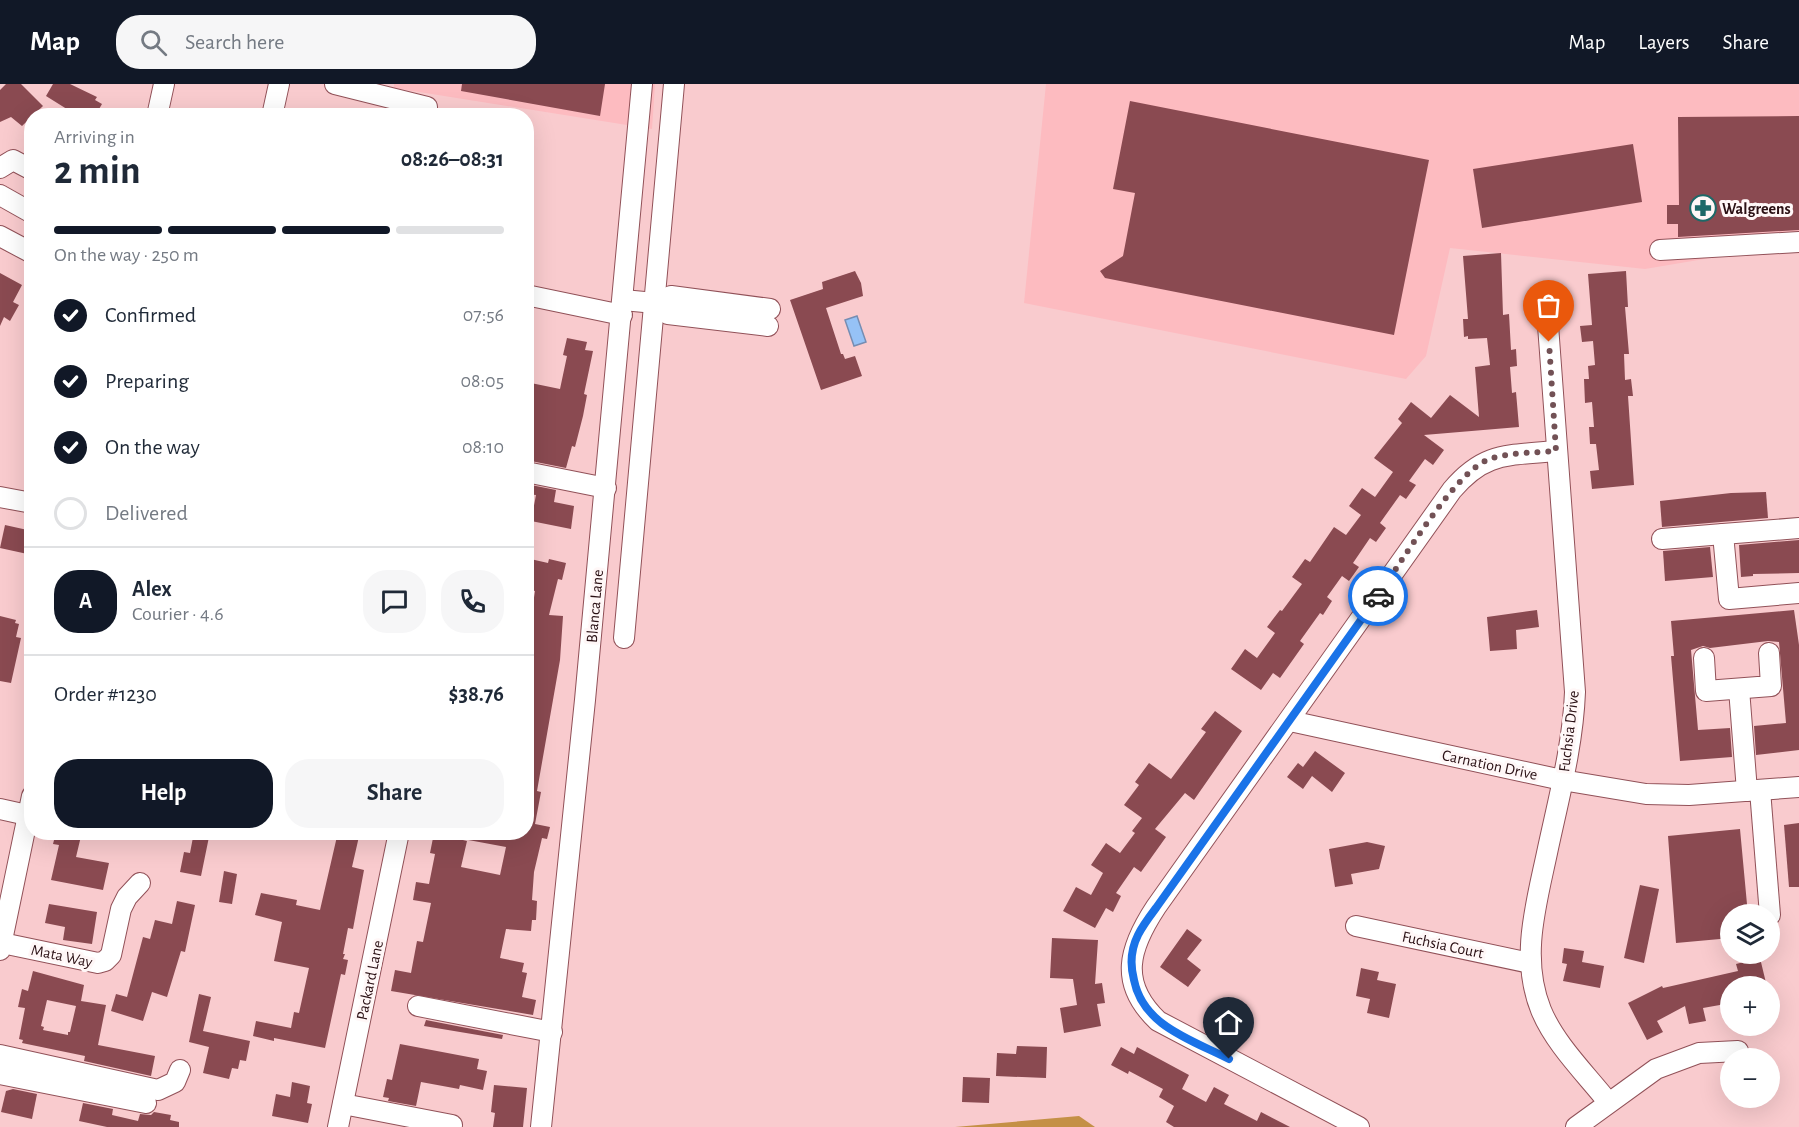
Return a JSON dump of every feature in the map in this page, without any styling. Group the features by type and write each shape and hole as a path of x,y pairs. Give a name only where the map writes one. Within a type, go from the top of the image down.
{"street":[{"path":"274,108 279,84"},
{"path":"335,84 428,107"},
{"name":"Blanca Lane","path":"541,1127 606,488 642,84"},
{"path":"624,638 674,84"},
{"path":"157,108 158,87"},
{"path":"0,168 13,160 24,166"},
{"path":"0,195 24,208"},
{"path":"0,236 24,249"},
{"path":"1660,250 1799,242"},
{"path":"534,296 623,307 655,303 671,296 769,317"},
{"name":"Fuchsia Drive","path":"1546,298 1575,692 1573,721 1531,931 1530,963 1536,995 1548,1025 1608,1102"},
{"path":"1359,1127 1158,1021 1146,1010 1139,998 1132,973 1133,947 1138,934 1464,475 1485,461 1498,457 1556,451"},
{"path":"534,474 606,488"},
{"path":"0,496 24,501"},
{"path":"1662,539 1799,528"},
{"path":"1723,534 1729,599 1799,593"},
{"path":"1704,658 1706,691 1738,689 1772,686 1769,653"},
{"path":"1738,689 1768,904"},
{"name":"Carnation Drive","path":"1290,721 1562,780 1658,794 1689,795 1799,787"},
{"path":"0,809 24,806"},
{"path":"1,946 5,899 24,825"},
{"name":"Packard Lane","path":"338,1127 397,840"},
{"name":"Mata Way","path":"1,946 98,963 105,961 111,955 123,903 140,883"},
{"name":"Fuchsia Court","path":"1356,926 1530,963"},
{"path":"418,1006 552,1032"},
{"path":"1576,1127 1639,1079 1677,1059 1699,1053 1720,1052"},
{"path":"0,1055 158,1090 175,1082 180,1070"},
{"path":"0,1074 146,1103"},
{"path":"343,1104 452,1125"}],"shaded area":[{"path":"394,84 655,84 652,129 534,110 534,108 520,108 394,88"},
{"path":"1046,84 1799,84 1799,243 1645,269 1450,248 1426,356 1406,379 1024,303"},
{"path":"1079,1116 1095,1127 955,1127"}],"water":[{"path":"857,316 866,342 854,346 845,320"}],"building":[{"path":"6,84 21,84 43,106 24,108 22,126 11,117 0,122 0,90"},
{"path":"53,84 70,84 97,97 95,100 102,104 100,108 65,108 46,96"},
{"path":"462,84 605,84 600,116 461,91"},
{"path":"1130,101 1429,160 1394,335 1105,278 1100,271 1123,256 1135,193 1113,189"},
{"name":"Walgreens","path":"1799,116 1799,230 1678,237 1678,224 1667,224 1667,205 1679,205 1678,117"},
{"path":"1633,144 1642,202 1482,228 1473,169"},
{"path":"1501,253 1503,315 1509,314 1511,350 1516,349 1517,366 1510,367 1512,393 1516,392 1519,427 1424,435 1444,450 1433,465 1425,459 1409,481 1416,485 1406,499 1400,495 1380,523 1386,528 1376,542 1370,538 1353,563 1359,567 1349,581 1342,576 1327,597 1332,601 1323,615 1320,613 1300,641 1304,644 1280,678 1273,673 1261,690 1231,669 1245,649 1257,658 1275,633 1267,627 1302,584 1292,577 1305,559 1310,562 1334,527 1346,535 1361,515 1349,506 1362,488 1375,497 1393,472 1374,458 1402,423 1398,419 1411,402 1431,418 1450,395 1479,417 1475,367 1490,365 1487,338 1468,339 1468,336 1464,337 1463,319 1468,319 1463,256"},
{"path":"855,271 861,283 863,296 826,308 841,354 845,359 855,356 862,376 821,390 790,300 823,289 822,282"},
{"path":"1626,271 1628,307 1625,307 1629,354 1624,354 1625,380 1631,379 1633,396 1628,396 1634,485 1592,489 1590,471 1599,470 1596,444 1590,444 1589,427 1594,427 1592,402 1585,403 1584,379 1589,379 1588,366 1595,365 1593,341 1582,342 1580,326 1592,325 1588,274"},
{"path":"0,273 22,285 13,302 19,305 10,321 4,317 0,326"},
{"path":"567,338 587,342 585,350 593,351 584,394 587,395 583,416 575,447 572,446 566,468 534,462 534,384 560,389 567,356 563,355"},
{"path":"534,486 556,490 554,502 574,506 571,529 534,522 536,495 534,495"},
{"path":"1766,492 1768,518 1662,527 1660,501 1731,493"},
{"path":"5,525 24,529 24,553 0,548"},
{"path":"1799,540 1799,573 1753,574 1753,576 1741,577 1739,545"},
{"path":"1710,547 1713,577 1665,581 1663,551"},
{"path":"549,559 566,563 562,580 558,579 549,615 563,616 560,660 537,791 541,792 535,824 550,827 547,839 542,838 534,872 532,900 537,901 536,920 532,920 531,931 506,929 500,958 524,963 522,972 527,973 522,997 536,1000 533,1015 391,991 395,970 411,973 417,941 423,942 431,903 413,900 416,882 429,884 435,854 430,853 433,840 467,841 461,867 500,875 506,847 468,840 534,840 534,560 548,563"},
{"path":"1537,610 1539,627 1516,630 1517,649 1490,651 1487,617"},
{"path":"1794,610 1799,645 1799,750 1756,755 1754,726 1786,723 1779,642 1768,641 1710,648 1703,646 1691,650 1698,730 1730,728 1732,757 1680,761 1671,656 1674,656 1671,621"},
{"path":"0,616 16,620 15,623 19,624 16,637 21,638 11,683 0,681"},
{"path":"1215,711 1242,731 1194,800 1185,793 1155,829 1166,837 1141,872 1134,867 1116,893 1121,896 1113,912 1106,908 1095,928 1063,911 1076,887 1091,895 1103,873 1091,865 1106,843 1120,853 1135,833 1132,831 1142,818 1124,805 1139,785 1135,782 1149,763 1171,779 1206,732 1201,729"},
{"path":"1315,751 1345,773 1332,792 1312,776 1303,789 1287,777 1298,763 1303,767"},
{"path":"1799,823 1799,887 1789,887 1784,825"},
{"path":"1740,829 1747,904 1720,904 1720,939 1676,943 1668,836"},
{"path":"54,840 80,840 76,857 109,863 103,890 51,880 59,845 53,844"},
{"path":"192,840 208,840 201,876 180,872 184,852 190,853"},
{"path":"336,840 358,840 352,867 364,870 353,929 348,928 343,954 345,954 343,959 348,960 345,975 341,974 325,1048 253,1036 256,1021 291,1028 294,1012 299,1013 309,968 274,961 282,922 255,915 261,893 297,900 296,905 320,910"},
{"path":"1367,842 1385,846 1379,869 1351,874 1353,884 1335,887 1329,849"},
{"path":"224,871 237,874 232,904 219,902"},
{"path":"1640,885 1659,889 1644,963 1624,958"},
{"path":"177,901 195,905 185,952 181,951 167,997 152,992 143,1021 111,1011 116,994 127,997 143,937 150,939 155,920 172,924"},
{"path":"49,904 97,912 92,944 63,940 65,927 45,923"},
{"path":"1187,929 1202,940 1187,959 1201,970 1188,987 1160,967"},
{"path":"1052,938 1098,940 1095,984 1102,983 1105,1003 1097,1004 1101,1026 1064,1033 1060,1008 1077,1005 1073,979 1050,978"},
{"path":"1564,948 1584,951 1582,962 1604,966 1600,988 1563,981 1567,964 1562,963"},
{"path":"1736,964 1761,964 1764,976 1720,976 1720,1005 1703,1008 1706,1021 1689,1024 1685,1006 1657,1021 1663,1032 1647,1040 1628,1003 1662,986 1663,988 1738,971"},
{"path":"1361,968 1379,972 1377,980 1396,984 1389,1018 1367,1013 1370,999 1356,996"},
{"path":"33,971 84,985 81,1001 106,1005 98,1045 155,1056 151,1076 84,1061 85,1056 22,1043 23,1040 19,1039 25,1008 18,1007 22,989 28,991","holes":["47,1000 76,1006 68,1035 43,1030 44,1027 41,1026"]},
{"path":"199,994 211,997 203,1031 250,1041 246,1061 240,1060 238,1069 232,1068 229,1079 203,1073 209,1047 189,1042"},
{"path":"426,1020 503,1035 502,1039 424,1026"},
{"path":"400,1044 479,1059 477,1069 487,1071 483,1090 460,1085 459,1089 421,1082 416,1106 388,1101 389,1098 383,1097 387,1079 392,1080"},
{"path":"1017,1046 1047,1047 1046,1078 996,1076 997,1053 1016,1054"},
{"path":"1121,1047 1134,1054 1137,1047 1189,1075 1182,1089 1206,1102 1214,1087 1229,1095 1224,1104 1257,1121 1261,1112 1290,1127 1174,1127 1166,1122 1174,1106 1159,1097 1163,1089 1129,1071 1128,1074 1111,1065"},
{"path":"963,1077 990,1078 989,1103 962,1102"},
{"path":"292,1082 310,1086 307,1103 312,1104 308,1123 272,1116 276,1094 290,1097"},
{"path":"494,1085 527,1088 523,1127 493,1127 495,1113 491,1112"},
{"path":"13,1089 37,1094 32,1119 1,1112 6,1091"},
{"path":"83,1103 113,1109 112,1115 138,1121 140,1114 151,1115 154,1112 171,1115 170,1120 179,1122 179,1127 107,1127 79,1121"}],"way so far":[{"path":"1378,596 1464,475 1485,461 1498,457 1556,451 1549,342"}],"place":[{"name":"Walgreens","path":"1703,208"}],"route":[{"path":"1229,1059 1170,1029 1146,1010 1139,998 1132,973 1133,947 1138,934 1156,908 1378,596"}]}
